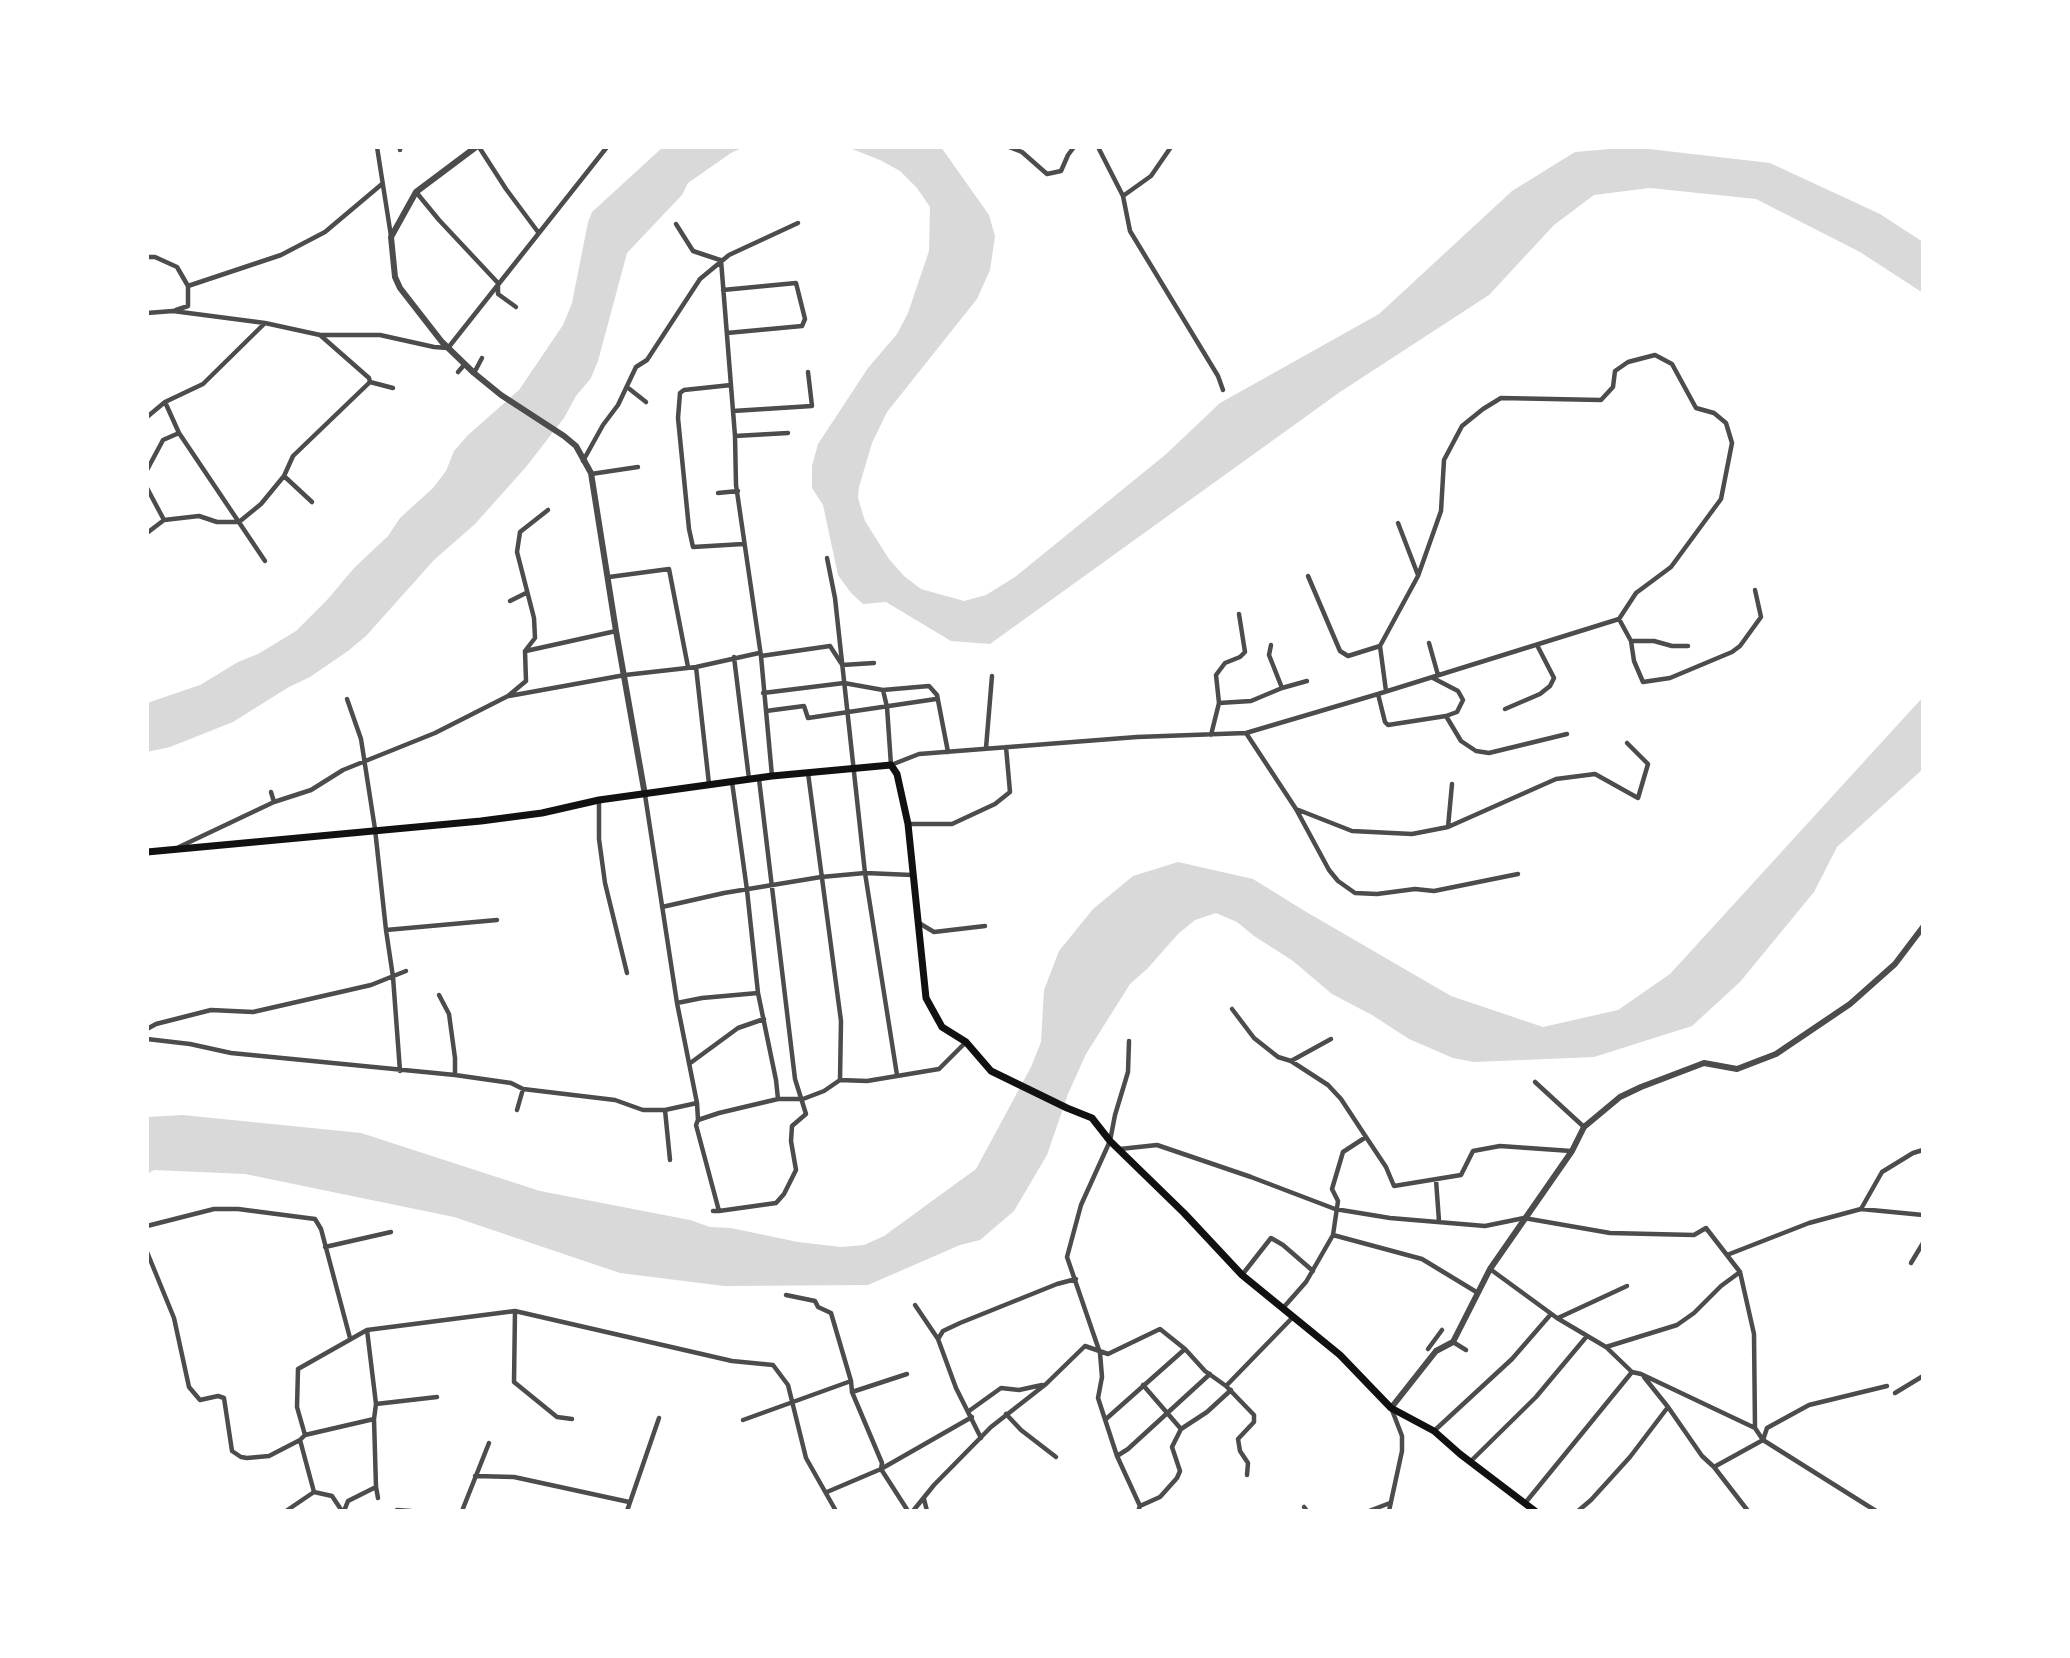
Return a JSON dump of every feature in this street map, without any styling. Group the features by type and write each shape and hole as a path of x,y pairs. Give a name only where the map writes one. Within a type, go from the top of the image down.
{"main road":[{"path":"147,852 481,821 542,813 599,800 772,776 891,765 897,774 908,824 926,998 942,1027 966,1042 991,1070 1093,1118 1110,1141 1242,1275 1340,1355 1391,1408 1434,1431 1535,1511"}],"street":[{"path":"377,147 395,277 400,288 448,348 474,373 501,395 576,446 591,474 677,1003 697,1103 696,1125 716,1211 776,1203 784,1194 796,1170 790,1141 792,1126 806,1114 795,1079 759,779"},
{"path":"391,237 416,192 478,147 538,232"},
{"path":"448,348 607,147"},
{"path":"1009,147 1021,152 1047,174 1061,171 1074,147"},
{"path":"1098,147 1123,197 1130,231 1218,376 1223,390"},
{"path":"1123,197 1151,176 1171,147"},
{"path":"188,286 271,259 314,238 325,232 382,184"},
{"path":"416,192 498,283 498,294 516,307"},
{"path":"583,461 636,367 647,359 700,279 721,260 799,223"},
{"path":"676,224 693,251 721,260"},
{"path":"383,254 393,250"},
{"path":"147,257 155,257 177,267 188,286 188,306 173,311"},
{"path":"721,260 743,544 760,655 772,776"},
{"path":"723,290 796,283 805,319 802,326 727,333"},
{"path":"147,313 173,311 265,323 320,335 380,335 448,348"},
{"path":"147,417 165,401 203,384 265,323"},
{"path":"320,335 369,378 370,382"},
{"path":"883,690 887,707 891,765 919,754 1137,737 1246,733 1378,694 1619,619 1636,593 1671,567 1721,499 1732,443 1726,423 1714,413 1696,408 1672,364 1655,355 1628,362 1615,371 1613,387 1601,400 1501,398 1462,426 1444,460 1441,511 1418,576 1380,646 1386,691"},
{"path":"474,373 482,358"},
{"path":"458,372 465,364"},
{"path":"733,411 812,406 808,372"},
{"path":"370,382 393,388"},
{"path":"147,533 164,520 199,516 217,522 239,522 261,504 284,476 293,456 370,382"},
{"path":"731,385 684,390 680,393 678,418 693,547 743,544"},
{"path":"627,387 646,402"},
{"path":"165,401 179,433 265,561"},
{"path":"147,470 163,440 179,433"},
{"path":"735,436 788,433"},
{"path":"591,474 638,467"},
{"path":"284,476 312,502"},
{"path":"147,488 164,520"},
{"path":"718,493 738,491"},
{"path":"174,849 274,802 311,790 343,770 435,733 508,696 526,681 526,651 535,638 534,618 517,552 520,532 548,510"},
{"path":"1398,523 1418,576"},
{"path":"827,558 835,598 865,873 897,1075"},
{"path":"609,577 669,569 688,667"},
{"path":"1308,576 1340,651 1349,656 1380,646"},
{"path":"1619,619 1631,641 1634,661 1643,682 1677,676 1740,646 1761,617 1755,590"},
{"path":"510,601 526,593"},
{"path":"1211,735 1219,704 1216,675 1220,667 1245,652 1239,614"},
{"path":"526,651 616,631"},
{"path":"1631,641 1688,646"},
{"path":"1429,643 1438,675"},
{"path":"1271,645 1269,655 1282,688"},
{"path":"1505,709 1541,694 1554,678 1537,645"},
{"path":"508,696 625,675 696,667 734,657 830,646 842,665"},
{"path":"734,657 749,780"},
{"path":"842,665 874,663"},
{"path":"696,667 709,786"},
{"path":"986,748 992,676"},
{"path":"1378,694 1386,724 1446,716 1457,712 1463,700 1458,691 1432,677"},
{"path":"1219,704 1251,701 1307,681"},
{"path":"764,694 844,683 883,690 929,686 937,695 948,752"},
{"path":"347,699 366,762 393,976 400,1071"},
{"path":"766,711 804,706 808,718 936,699"},
{"path":"1446,716 1461,741 1476,751 1489,753 1567,734"},
{"path":"1246,733 1296,809 1329,870 1354,893 1434,891 1518,874"},
{"path":"1296,809 1352,831 1412,834 1448,827 1556,779 1595,774 1638,798 1648,764 1627,743"},
{"path":"908,824 952,824 995,804 1010,792 1006,747"},
{"path":"808,772 841,1021 840,1080"},
{"path":"732,782 758,993 778,1100"},
{"path":"1448,827 1452,783"},
{"path":"271,792 274,802"},
{"path":"599,800 598,839 626,974"},
{"path":"662,907 724,893 821,877 865,873 912,875"},
{"path":"386,930 497,920"},
{"path":"918,922 934,932 985,926"},
{"path":"1432,1348 1453,1342 1490,1269 1572,1151 1584,1127 1620,1097 1704,1063 1737,1069 1776,1054 1850,1004 1895,964 1921,931"},
{"path":"147,1029 156,1024 211,1010 253,1012 371,985 406,971"},
{"path":"677,1003 758,993"},
{"path":"439,995 449,1014 455,1075"},
{"path":"1232,1009 1254,1038 1278,1057 1291,1061 1328,1085 1341,1099 1385,1167 1394,1186 1461,1175 1473,1151 1500,1146 1572,1151"},
{"path":"689,1064 738,1028 764,1019"},
{"path":"147,1039 190,1044 231,1053 511,1083 523,1089 615,1100 643,1110 665,1110 697,1103"},
{"path":"1291,1061 1331,1039"},
{"path":"1129,1041 1128,1072 1110,1141 1082,1205 1067,1257 1100,1353 1102,1377 1098,1398 1117,1456 1139,1508 1160,1497 1177,1478 1180,1471 1172,1447 1181,1429 1206,1412 1293,1317"},
{"path":"698,1120 778,1100 803,1099 818,1095 840,1080 867,1081 939,1069 966,1042"},
{"path":"1535,1082 1584,1127"},
{"path":"517,1110 523,1089"},
{"path":"665,1110 670,1160"},
{"path":"1283,1308 1313,1271 1332,1235 1338,1201 1332,1189 1343,1152 1366,1137"},
{"path":"1119,1149 1157,1145 1335,1209 1390,1218 1485,1226 1524,1218 1610,1233 1694,1235 1706,1228 1740,1272 1754,1334 1755,1428"},
{"path":"1861,1209 1882,1172 1923,1150"},
{"path":"1437,1180 1439,1221"},
{"path":"147,1226 214,1209 313,1218 318,1221 350,1338"},
{"path":"1727,1255 1809,1223 1861,1209 1923,1215"},
{"path":"325,1247 391,1232"},
{"path":"1332,1235 1422,1259 1478,1293"},
{"path":"1242,1275 1271,1238 1313,1271"},
{"path":"1911,1263 1923,1243"},
{"path":"147,1252 174,1318 189,1387 200,1400 218,1396 223,1398 232,1451 247,1458 269,1455 302,1437 374,1419"},
{"path":"1490,1269 1551,1314 1606,1347 1632,1372 1755,1428 1763,1440 1876,1511"},
{"path":"1606,1347 1677,1325 1694,1314 1721,1286 1740,1272"},
{"path":"938,1339 943,1331 960,1322 1076,1279"},
{"path":"1557,1318 1627,1286"},
{"path":"786,1295 815,1301 818,1307 831,1313 852,1392 882,1462 881,1469 908,1511"},
{"path":"915,1306 938,1339 956,1388 981,1438"},
{"path":"314,1492 297,1407 298,1369 367,1331 515,1311 732,1361 773,1365 788,1385 806,1458 836,1511"},
{"path":"515,1311 514,1382 557,1417 572,1419"},
{"path":"1434,1431 1512,1359 1551,1314"},
{"path":"913,1511 934,1485 1006,1414 1046,1384 1085,1346 1108,1354 1160,1329 1185,1349 1205,1371 1228,1388 1254,1415 1254,1422 1238,1439 1240,1451 1248,1463 1247,1475"},
{"path":"367,1331 376,1404 374,1419 378,1498"},
{"path":"1390,1511 1402,1451 1402,1436 1391,1408 1442,1331"},
{"path":"1471,1461 1536,1397 1587,1336"},
{"path":"1453,1342 1465,1350"},
{"path":"1105,1419 1185,1349"},
{"path":"1526,1502 1632,1372"},
{"path":"852,1392 907,1374"},
{"path":"1117,1456 1211,1374"},
{"path":"1641,1374 1702,1456 1714,1467 1748,1511"},
{"path":"1895,1392 1923,1376"},
{"path":"744,1420 851,1381"},
{"path":"1913,1382 1923,1385"},
{"path":"969,1411 1001,1388 1019,1390 1046,1384"},
{"path":"1143,1385 1181,1429"},
{"path":"1714,1467 1763,1440 1767,1428 1809,1405 1888,1386"},
{"path":"376,1404 437,1397"},
{"path":"1578,1511 1630,1457 1668,1407"},
{"path":"1006,1414 1021,1430 1056,1457"},
{"path":"827,1492 881,1469 972,1417"},
{"path":"627,1511 659,1418"},
{"path":"462,1511 489,1443"},
{"path":"475,1476 514,1477 629,1502"},
{"path":"286,1511 314,1492 332,1496 343,1511 348,1501 376,1487"},
{"path":"924,1498 927,1511"},
{"path":"1369,1511 1390,1503"},
{"path":"397,1510 411,1511"}],"shaded area":[{"path":"663,147 744,147 688,183 682,195 627,253 591,378 526,467 475,524 434,560 366,636 348,651 310,677 233,722 170,747 147,752 147,703 200,685 296,631 355,567 388,536 400,518 433,488 446,471 454,451 468,435 519,390 563,325 572,303 592,212"},
{"path":"847,147 941,147 989,215 995,236 990,270 977,299 887,412 872,443 858,498 865,521 889,559 904,576 921,589 964,601 986,595 1015,577 1165,455 1220,403 1379,314 1512,191 1575,152 1632,147 1770,163 1880,214 1923,242 1923,293 1860,252 1756,199 1650,188 1594,195 1554,225 1489,295 1340,392 990,644 951,641 886,602 863,604 851,593 838,575 823,505 812,488 812,466 818,444 868,368 897,334 908,313 929,251 930,207 917,188 900,171"},
{"path":"1923,697 1923,769 1837,847 1814,892 1740,982 1692,1026 1594,1057 1474,1062 1453,1058 1409,1039 1332,994 1293,961 1237,922 1216,913 1195,920 1178,934 1130,984 1086,1054 1068,1094 1047,1155 1014,1211 980,1240 960,1245 868,1285 724,1286 620,1273 454,1217 245,1174 154,1170 147,1174 147,1117 183,1115 361,1133 540,1191 690,1220 710,1227 731,1228 798,1242 841,1247 864,1245 884,1236 976,1169 1031,1067 1041,1042 1044,990 1059,951 1093,909 1133,876 1178,862 1253,879 1451,996 1543,1027 1618,1010 1670,974"}]}
